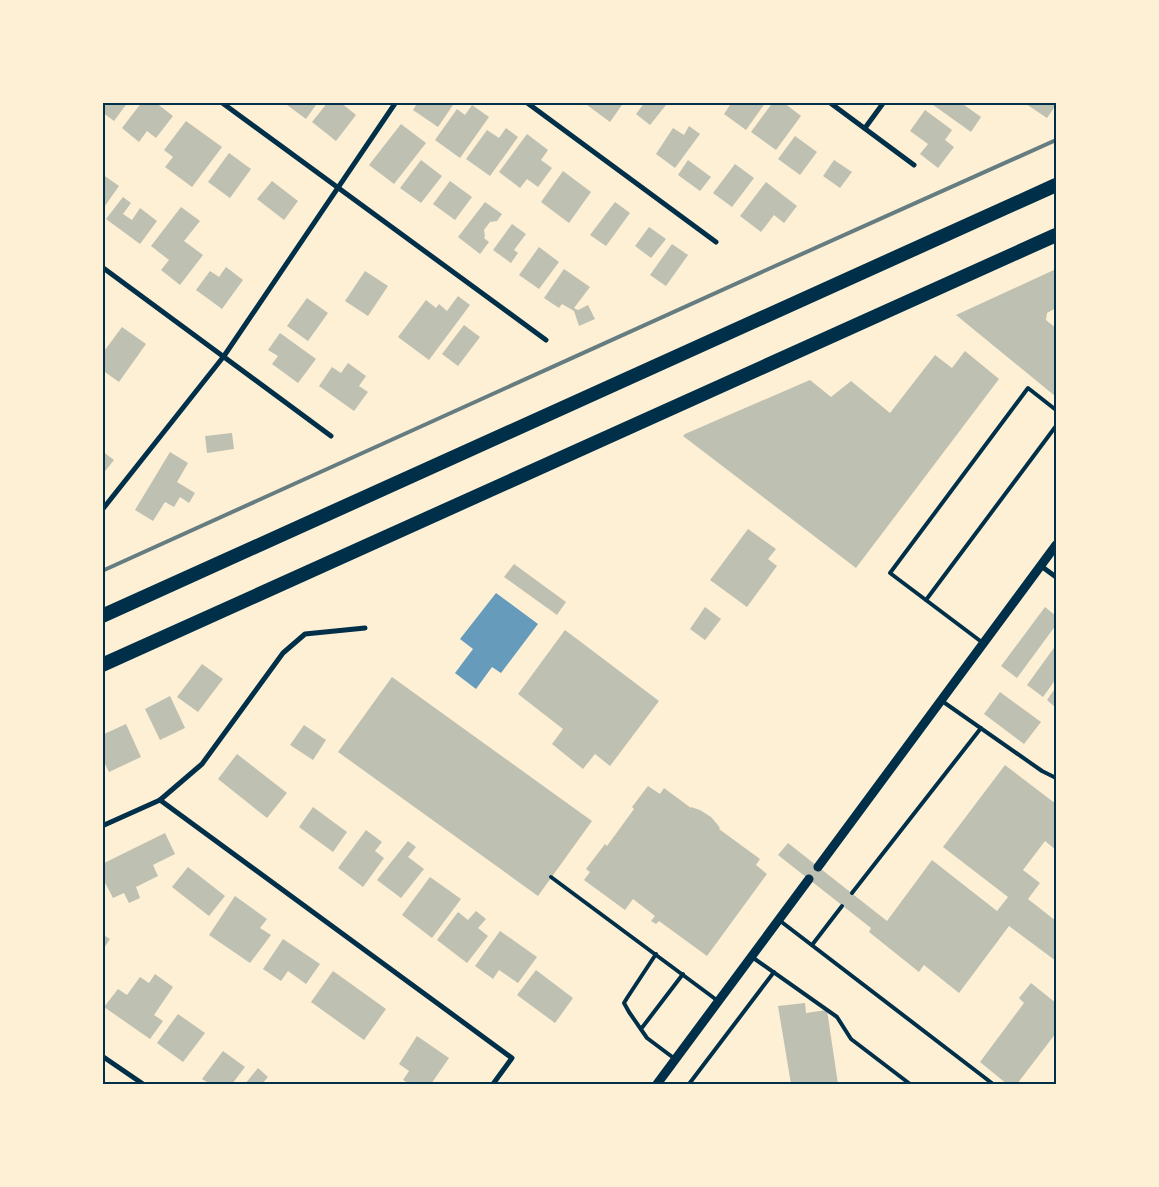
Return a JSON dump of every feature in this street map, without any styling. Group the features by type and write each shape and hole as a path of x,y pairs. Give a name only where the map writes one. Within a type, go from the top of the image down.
{"highway":[{"path":"102,616 1056,186"},
{"path":"102,665 1056,235"}],"street":[{"path":"221,102 546,340"},
{"path":"102,510 224,356 396,102"},
{"path":"526,102 716,242"},
{"path":"829,102 914,165"},
{"path":"864,128 884,102"},
{"path":"102,267 331,436"},
{"path":"818,867 1056,545"},
{"path":"1041,566 1056,577"},
{"path":"102,826 160,800 202,764 283,653 305,634 365,628"},
{"path":"160,800 512,1058 493,1084"},
{"path":"657,1084 809,880"},
{"path":"102,1056 143,1084"}],"lane":[{"path":"984,644 890,573 1028,388 1056,410"},
{"path":"926,600 1056,426"},
{"path":"942,701 1042,771 1056,778"},
{"path":"852,894 981,728"},
{"path":"551,877 719,1001"},
{"path":"812,945 842,906"},
{"path":"779,920 993,1084"},
{"path":"656,954 624,1003 647,1038 676,1060"},
{"path":"752,956 837,1017 851,1039 910,1084"},
{"path":"689,1084 774,972"},
{"path":"641,1029 683,974"}],"water":[{"path":"496,593 538,624 501,673 492,667 476,689 455,673 473,649 460,639"}],"building":[{"path":"102,102 128,102 114,121 102,112"},
{"path":"142,102 155,102 173,116 156,138 147,131 139,142 122,128"},
{"path":"283,102 318,102 306,119"},
{"path":"328,102 340,102 356,115 336,141 312,122"},
{"path":"418,102 455,102 438,127 413,110"},
{"path":"583,102 624,102 610,122"},
{"path":"645,102 662,102 666,105 650,125 636,114"},
{"path":"732,102 766,102 746,130 724,114"},
{"path":"773,102 783,102 801,116 776,150 751,132"},
{"path":"929,102 960,102 981,117 971,132"},
{"path":"1027,102 1056,102 1056,105 1047,118 1026,104"},
{"path":"472,105 489,117 460,158 435,140 457,109 465,115"},
{"path":"925,110 952,130 945,140 954,147 938,168 920,154 928,144 910,131"},
{"path":"186,121 222,147 192,187 165,167 173,157 164,150"},
{"path":"401,124 426,143 394,184 369,165"},
{"path":"689,126 700,134 675,168 656,154 673,128 684,135"},
{"path":"506,128 518,137 490,176 466,159 487,130 499,138"},
{"path":"527,134 548,150 541,160 552,168 538,187 527,179 520,188 499,172"},
{"path":"795,136 817,152 800,175 778,159"},
{"path":"229,153 251,169 230,198 208,182"},
{"path":"421,160 442,176 421,203 400,188"},
{"path":"688,160 711,177 700,191 678,175"},
{"path":"834,160 852,172 840,188 823,176"},
{"path":"735,164 754,178 732,207 713,193"},
{"path":"563,171 591,192 569,223 541,202"},
{"path":"102,174 119,186 102,210"},
{"path":"272,181 298,201 284,220 257,199"},
{"path":"450,181 472,197 455,220 433,204"},
{"path":"766,182 797,206 784,223 774,215 761,232 740,216"},
{"path":"123,197 131,203 123,214 132,220 140,208 157,221 140,244 106,219"},
{"path":"485,202 502,214 497,221 490,222 484,230 484,238 489,242 480,254 458,237"},
{"path":"615,202 630,213 606,246 590,235"},
{"path":"181,207 200,221 184,241 203,255 180,285 161,270 169,260 151,246"},
{"path":"512,224 526,234 514,250 518,253 511,263 493,250"},
{"path":"649,227 666,239 651,258 635,246"},
{"path":"672,244 688,255 666,286 650,275"},
{"path":"539,247 559,262 539,289 519,275"},
{"path":"226,267 243,280 222,309 196,290 210,271 219,277"},
{"path":"564,269 590,287 574,308 578,310 588,305 595,319 579,326 574,311 562,304 559,308 544,298"},
{"path":"1056,269 1056,308 1047,313 1046,320 1056,328 1055,396 956,315"},
{"path":"365,271 388,286 368,316 345,301"},
{"path":"458,296 470,305 429,360 398,337 426,300 436,308 439,304 447,311"},
{"path":"307,298 328,313 308,341 287,326"},
{"path":"464,325 480,337 458,366 442,354"},
{"path":"122,327 146,344 119,382 102,370 102,354"},
{"path":"280,333 316,359 298,383 272,364 278,356 268,350"},
{"path":"965,351 999,379 856,568 683,436 810,380 831,397 851,381 890,413 935,355 952,368"},
{"path":"348,363 366,376 359,386 368,392 354,411 319,386 332,367 341,373"},
{"path":"232,433 234,449 207,453 205,436"},
{"path":"102,451 114,460 102,475"},
{"path":"170,452 188,463 177,482 195,493 189,503 180,497 174,507 165,502 153,521 135,510"},
{"path":"748,529 776,549 768,559 777,566 747,607 710,580"},
{"path":"514,564 566,602 557,615 504,577"},
{"path":"705,607 721,619 705,640 690,629"},
{"path":"1045,607 1056,616 1056,625 1017,678 1001,666"},
{"path":"565,630 659,701 610,766 595,754 583,769 552,744 563,729 518,694"},
{"path":"1056,645 1056,679 1043,697 1027,685"},
{"path":"202,664 223,679 198,712 177,697"},
{"path":"392,677 592,821 538,896 338,752"},
{"path":"1056,687 1056,708 1047,700"},
{"path":"1000,692 1041,722 1024,744 984,714"},
{"path":"170,696 185,728 160,740 145,709"},
{"path":"126,724 141,757 109,772 102,758 102,735"},
{"path":"304,725 326,740 313,760 290,745"},
{"path":"237,754 287,793 267,818 218,779"},
{"path":"1005,765 1056,804 1056,850 1045,841 1023,870 1040,883 1028,899 1056,921 1056,961 1009,926 959,993 924,965 919,972 869,932 871,928 778,855 788,843 887,921 932,860 997,911 1008,897 943,847"},
{"path":"648,786 660,794 664,788 691,808 700,810 711,817 719,829 760,859 756,865 767,874 707,956 659,921 656,924 651,921 655,916 633,899 625,910 584,880 590,872 586,869 605,844 607,846"},
{"path":"313,807 347,832 333,852 299,827"},
{"path":"366,830 382,842 375,851 384,858 363,887 338,868"},
{"path":"165,833 175,854 153,865 158,876 136,887 140,898 129,903 124,893 113,898 102,877 102,864"},
{"path":"408,841 416,847 408,857 424,869 401,898 377,880"},
{"path":"188,867 225,896 209,916 172,887"},
{"path":"430,877 461,899 432,938 402,915"},
{"path":"235,896 267,919 260,928 271,935 250,963 209,935"},
{"path":"476,911 486,919 478,928 488,936 467,963 437,940 458,912 468,920"},
{"path":"500,931 537,957 518,983 499,970 493,979 475,966"},
{"path":"102,934 110,939 102,951"},
{"path":"283,939 320,964 306,984 288,971 281,981 263,969"},
{"path":"536,970 573,998 555,1023 517,995"},
{"path":"333,971 386,1009 364,1040 311,1002"},
{"path":"155,974 173,987 154,1015 163,1021 150,1039 104,1007 118,989 127,995 140,977 149,983"},
{"path":"1031,983 1056,1003 1056,1033 1017,1084 1007,1084 980,1062 1024,1003 1019,998"},
{"path":"805,1003 806,1013 827,1010 838,1084 791,1084 778,1006"},
{"path":"178,1014 205,1033 183,1062 157,1043"},
{"path":"417,1036 449,1058 431,1084 410,1084 403,1080 409,1071 399,1064"},
{"path":"223,1051 245,1067 232,1084 210,1084 202,1079"},
{"path":"258,1068 268,1077 262,1084 245,1084"}],"railway":[{"path":"102,571 1056,140"}]}
